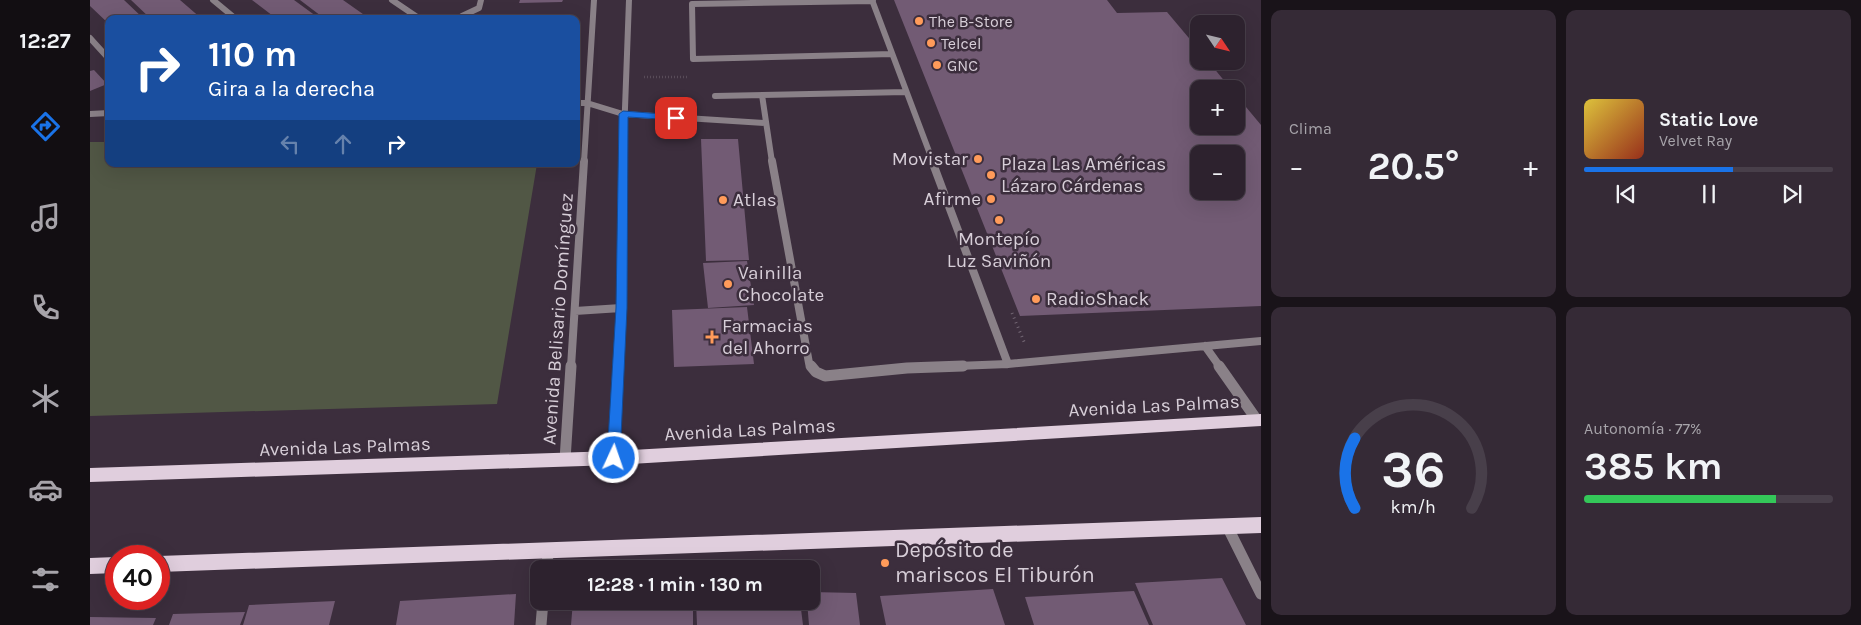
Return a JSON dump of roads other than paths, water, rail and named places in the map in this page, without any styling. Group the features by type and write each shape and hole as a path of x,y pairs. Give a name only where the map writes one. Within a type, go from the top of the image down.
{"main road":[{"name":"Avenida Las Palmas","path":"90,475 614,458 1259,420"},
{"path":"170,564 1261,525"},
{"path":"90,566 105,565"}],"street":[{"path":"213,0 231,15"},
{"path":"392,0 414,15"},
{"path":"464,15 479,8 481,0"},
{"name":"Avenida Belisario Domínguez","path":"565,460 594,0"},
{"path":"614,458 621,308 623,114 630,0"},
{"path":"892,54 693,59 692,4 872,0 1008,364"},
{"path":"90,38 105,55"},
{"path":"716,96 906,92"},
{"path":"762,95 765,123 809,362 816,372 825,376 907,368 1008,364 1261,341"},
{"path":"580,103 587,103 623,114 765,123"},
{"path":"90,114 105,113"},
{"path":"575,311 621,308"},
{"path":"1205,346 1259,420"},
{"path":"1227,526 1261,594"},
{"path":"548,551 548,560"},
{"path":"541,625 542,610"}],"place":[{"name":"The B-Store","path":"919,21"},
{"name":"Telcel","path":"931,43"},
{"name":"GNC","path":"937,65"},
{"name":"Movistar","path":"978,159"},
{"name":"Plaza Las Américas Lázaro Cárdenas","path":"991,175"},
{"name":"Afirme","path":"991,199"},
{"name":"Atlas","path":"723,200"},
{"name":"Montepío Luz Saviñón","path":"999,220"},
{"name":"Vainilla Chocolate","path":"728,284"},
{"name":"RadioShack","path":"1036,299"},
{"name":"Farmacias del Ahorro","path":"712,337"},
{"name":"Depósito de mariscos El Tiburón","path":"885,563"}]}
